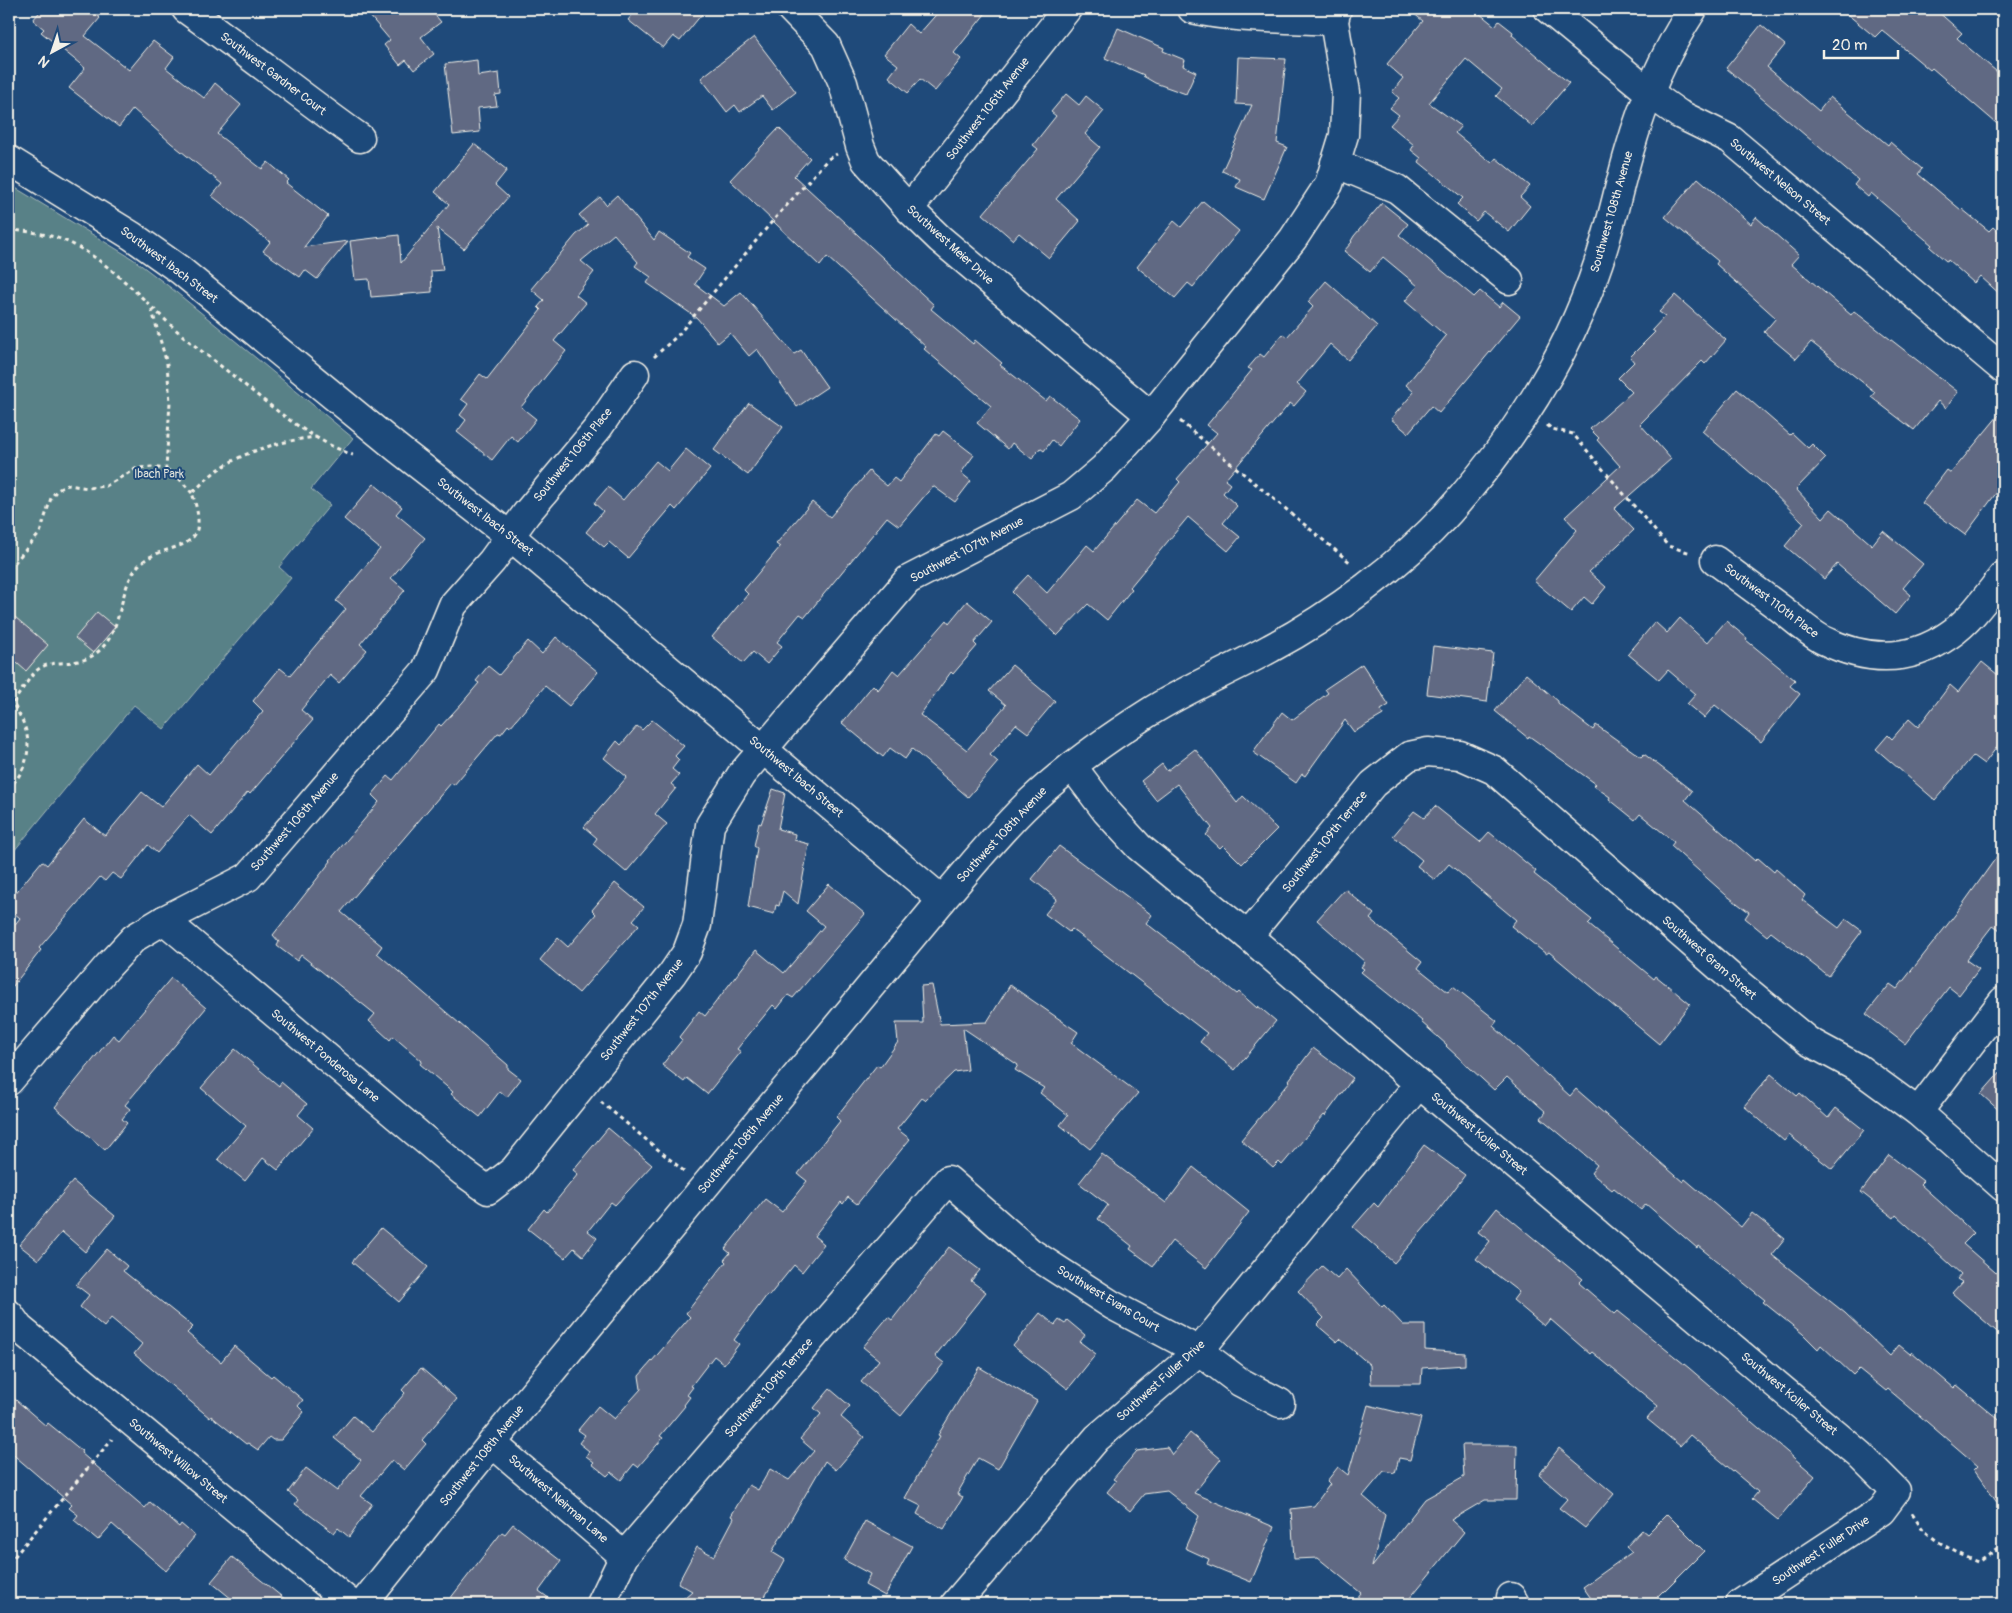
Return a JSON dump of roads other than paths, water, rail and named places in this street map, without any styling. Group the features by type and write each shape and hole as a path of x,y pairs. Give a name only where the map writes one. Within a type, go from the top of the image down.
{"street":[{"name":"Southwest Gardner Court","path":"186,9 240,47 313,105 360,138"},
{"name":"Southwest Meier Drive","path":"791,9 826,45 843,83 860,146 866,161 909,209 940,239 1155,410"},
{"name":"Southwest 106th Avenue","path":"909,209 1067,9"},
{"path":"1192,9 1247,16 1336,15"},
{"name":"Southwest Nelson Street","path":"1548,9 1651,94 1680,114 1730,140 2003,369"},
{"name":"Southwest 108th Avenue","path":"363,1604 492,1442 942,900 1031,801 1072,766 1147,713 1184,691 1272,648 1350,599 1397,560 1446,515 1486,468 1518,424 1550,371 1574,323 1598,267 1630,150 1651,94 1677,34 1693,9"},
{"name":"Southwest 107th Avenue","path":"488,1190 514,1170 672,974 687,952 697,925 710,825 742,775 763,750 908,580 1071,496 1104,468 1155,410 1293,239 1329,184 1344,135 1346,92 1336,15"},
{"name":"Southwest Ibach Street","path":"9,160 132,236 180,270 397,448 510,536 942,900"},
{"path":"1335,163 1397,189 1509,280"},
{"name":"Southwest 106th Place","path":"510,536 598,428 635,374"},
{"name":"Southwest 106th Avenue","path":"9,1081 134,938 164,920 248,877 426,670 454,605 492,561 510,536"},
{"name":"Southwest 110th Place","path":"1715,560 1822,639 1859,654 1876,656 1894,656 1918,652 1950,635 1978,608 2003,576"},
{"name":"Southwest Gram Street","path":"1409,756 1428,752 1460,755 1494,770 1734,980 1808,1042 1858,1068 1918,1112 2003,1187"},
{"name":"Southwest 109th Terrace","path":"1248,936 1373,784 1409,756"},
{"name":"Southwest Koller Street","path":"1072,766 1106,812 1139,846 1860,1454 1896,1491"},
{"name":"Southwest Ponderosa Lane","path":"164,920 462,1172 488,1190"},
{"path":"1918,1112 2003,1001"},
{"name":"Southwest Fuller Drive","path":"955,1604 1097,1438 1199,1351 1419,1084"},
{"name":"Southwest 109th Terrace","path":"601,1604 624,1556 948,1180"},
{"name":"Southwest Evans Court","path":"948,1180 1030,1252 1112,1305 1199,1351 1240,1382 1280,1403"},
{"name":"Southwest Willow Street","path":"9,1314 19,1328 351,1604"},
{"name":"Southwest Neirman Lane","path":"492,1442 624,1556"},
{"name":"Southwest Fuller Drive","path":"1740,1604 1881,1511 1896,1491"}],"park label":[{"name":"Ibach Park","path":"159,474"}]}
